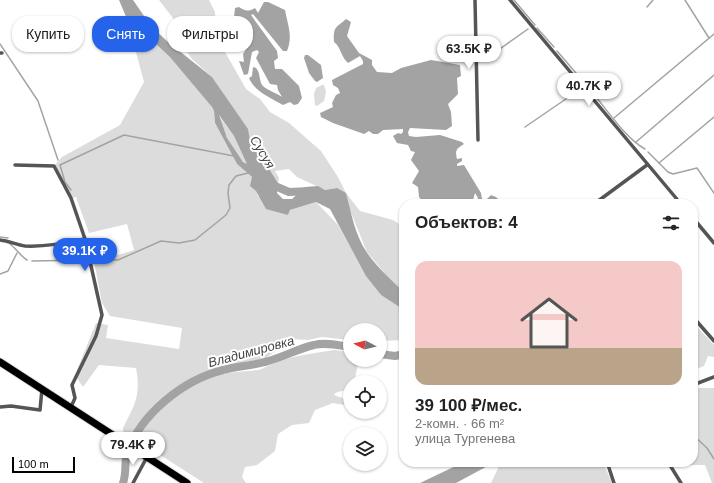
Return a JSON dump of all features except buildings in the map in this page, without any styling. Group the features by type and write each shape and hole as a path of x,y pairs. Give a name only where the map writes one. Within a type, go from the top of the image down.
{"highway":[{"path":"0,362 187,483"}],"street":[{"path":"475,0 478,140"},
{"path":"510,0 677,199"},
{"path":"15,165 54,166 71,198 85,239 102,315 96,336 72,385 75,398 71,408"},
{"path":"601,199 647,165"},
{"path":"698,224 714,242"},
{"path":"0,240 11,241 22,246 44,246 85,239"},
{"path":"698,323 714,341"},
{"path":"698,382 714,377"},
{"path":"0,407 10,406 40,410 42,388"},
{"path":"133,483 147,457"},
{"path":"609,467 614,483"},
{"path":"671,467 681,483"}],"shaded area":[{"path":"119,0 133,0 144,16 126,16"},
{"path":"159,0 209,0 215,12 215,16 171,16"},
{"path":"264,2 268,2 285,10 290,36 287,51 283,51 253,14 252,16 234,16 235,8 239,7 247,10 255,8 258,13"},
{"path":"253,18 277,51 278,58 274,61 275,69 282,69 299,86 302,98 298,104 294,105 290,102 283,105 263,94 251,83 249,78 252,76 253,67 256,68 259,73 262,85 282,97 277,85 270,84 256,58 259,52 257,50 253,52"},
{"path":"346,19 351,22 347,36 359,53 372,60 372,65 377,72 392,73 401,68 431,60 460,65 461,76 457,78 458,94 448,104 451,112 452,126 446,130 410,128 408,132 409,136 416,137 440,135 462,142 464,144 457,150 456,154 457,159 462,158 462,161 457,164 457,166 464,165 481,193 482,199 478,199 475,193 473,199 421,199 419,197 418,187 412,183 419,171 411,160 415,152 411,151 408,145 397,143 393,136 398,133 401,134 403,129 383,130 378,134 373,134 369,131 364,134 321,117 320,113 333,107 332,103 336,95 340,93 338,88 333,85 332,80 363,64 360,56 348,63 344,58 334,42 334,33 338,26"},
{"path":"159,34 167,41 167,52 181,52 212,77 248,129 251,147 261,156 278,183 277,193 283,199 292,199 305,187 318,186 325,190 337,188 346,193 362,245 369,256 399,287 399,307 381,295 366,276 330,209 316,202 290,210 288,215 266,209 256,191 250,186 252,177 237,164 215,123 214,111 212,107 170,57 159,47","holes":["219,115 234,136 247,164 243,162 227,138"]},
{"path":"159,44 212,107 214,111 215,123 237,164 252,177 258,196 288,215 290,210 316,202 338,225 367,276 381,295 399,307 399,340 387,341 387,323 343,323 343,339 322,337 308,340 291,339 265,359 230,364 206,371 188,381 227,373 259,370 284,359 334,350 343,351 343,367 357,367 356,375 343,375 343,390 334,394 343,398 343,405 333,403 315,410 309,423 292,425 278,434 275,451 257,465 245,467 242,477 246,483 204,483 123,431 136,400 138,386 136,368 99,365 83,387 75,375 96,323 108,325 106,338 179,349 182,328 110,316 102,303 93,256 115,256 134,250 127,224 89,233 76,197 71,198 54,166 62,157 120,125 144,82 136,52 159,52"},
{"path":"187,52 225,52 246,89 260,99 270,112 289,123 321,151 338,177 346,193 360,211 393,220 399,224 399,288 392,282 367,252 352,215 337,188 325,190 297,177 289,169 275,171 279,178 278,183 261,156 251,147 247,129 212,77 192,59"},
{"path":"244,52 252,52 248,74 244,75 239,61 244,62 243,54"},
{"path":"305,55 308,55 321,65 323,78 317,82 309,73 304,58"},
{"path":"324,85 326,92 324,101 317,106 315,105 314,94 316,88"},
{"path":"219,116 234,136 248,165 234,150 223,129"},
{"path":"491,195 498,199 487,199"},
{"path":"698,328 714,345 714,357 708,356 704,366 699,368"},
{"path":"698,388 714,388 714,483 712,483 705,465 698,465"},
{"path":"454,467 486,467 456,483 420,483"},
{"path":"499,467 605,467 612,483 491,483"}],"waterway":[{"path":"514,0 535,25"},
{"path":"647,7 653,0"},
{"path":"685,0 709,38"},
{"path":"537,28 554,47"},
{"path":"485,57 497,51 528,29"},
{"path":"614,118 714,34"},
{"path":"0,44 38,101 58,160"},
{"path":"557,51 588,87"},
{"path":"636,142 714,75"},
{"path":"525,127 579,90"},
{"path":"591,91 630,138 645,149"},
{"path":"659,163 714,117"},
{"path":"71,190 65,182 60,165 124,135 234,156"},
{"path":"648,152 668,172 673,174 697,168 714,193"},
{"path":"92,260 118,260 161,241 179,243 195,240 226,215 230,208 228,193 229,185 236,176 248,173"},
{"name":"Сусуя","path":"268,183 289,192 310,191"},
{"path":"0,237 8,238"},
{"path":"10,244 27,260"},
{"path":"0,274 8,271 17,253"},
{"path":"32,261 85,260"},
{"name":"Владимировка","path":"123,483 127,453 142,425 153,412 179,390 208,375 223,370 265,362 314,345 327,344 343,346"},
{"name":"Владимировка","path":"387,355 399,355"},
{"path":"698,440 707,448 714,459"}]}
